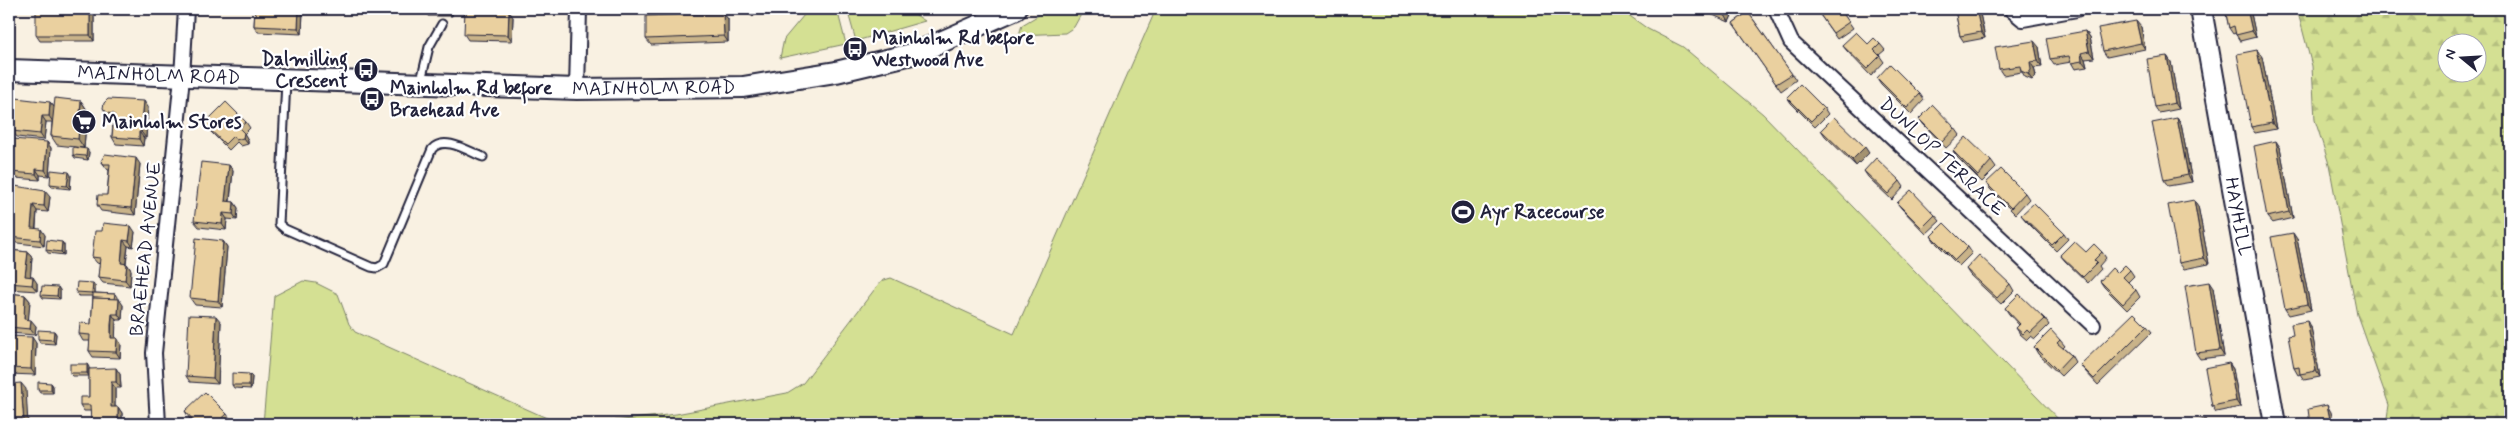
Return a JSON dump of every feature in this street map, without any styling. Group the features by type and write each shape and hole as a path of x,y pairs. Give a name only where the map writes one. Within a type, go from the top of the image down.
{"street":[{"name":"BRAEHEAD AVENUE","path":"158,424 154,353 182,77 186,9"},
{"path":"577,89 579,9"},
{"name":"MAINHOLM ROAD","path":"9,70 577,89 743,87 836,72 916,52 1016,9"},
{"name":"DUNLOP TERRACE","path":"1776,9 1791,42 2093,325"},
{"path":"2011,9 2023,19 2078,9"},
{"name":"HAYHILL","path":"2201,9 2275,424"}],"lane":[{"path":"420,84 429,47 442,24"},
{"path":"286,80 279,224 284,229 371,267 377,268 384,264 432,149 436,144 445,142 483,157"}],"green space":[{"path":"809,9 837,9 846,44 780,58 784,39"},
{"path":"847,9 907,9 925,21 856,41"},
{"path":"1049,9 1084,9 1074,27 1065,33 1019,35 1022,25"},
{"name":"Ayr Racecourse","path":"1156,9 1620,9 1648,29 1683,47 1763,114 2063,424 588,424 676,414 787,393 803,383 881,281 891,278 1014,334"},
{"path":"2297,9 2510,9 2510,424 2386,424 2389,405 2357,315 2329,164 2315,120 2312,66"},
{"path":"303,281 316,283 338,294 349,324 355,332 560,424 263,424 274,296"}],"building":[{"path":"36,9 90,10 90,35 36,35"},
{"path":"255,9 299,9 298,28 254,26"},
{"path":"465,9 509,11 508,35 464,34"},
{"path":"1709,9 1728,9 1725,15"},
{"path":"1816,9 1840,9 1849,22 1833,33"},
{"path":"1955,9 1976,9 1981,32 1960,36"},
{"path":"2225,9 2247,9 2252,31 2236,35 2234,26 2229,28"},
{"path":"1748,12 1792,74 1776,84 1733,23"},
{"path":"723,13 724,36 646,39 646,16"},
{"path":"2136,21 2141,43 2103,51 2098,28"},
{"path":"2085,31 2089,51 2081,53 2082,61 2071,63 2069,56 2050,59 2046,38"},
{"path":"1856,32 1868,44 1874,38 1880,44 1874,50 1880,56 1867,69 1842,45"},
{"path":"2034,41 2038,61 2030,62 2031,70 2028,74 2021,71 2020,66 1999,69 1995,47"},
{"path":"2257,50 2272,123 2251,127 2237,54"},
{"path":"2167,56 2175,103 2155,107 2147,59"},
{"path":"1890,64 1920,94 1907,108 1877,78"},
{"path":"1800,84 1824,108 1811,121 1787,97"},
{"path":"16,98 50,102 49,116 42,116 40,134 12,131"},
{"path":"55,98 81,101 78,139 51,136"},
{"path":"108,99 144,101 139,139 112,137 114,114 107,113 103,108 104,103"},
{"path":"226,102 246,122 239,128 244,133 243,138 236,140 233,136 225,144 204,124"},
{"path":"1933,105 1955,128 1942,142 1919,119"},
{"path":"1834,117 1865,147 1852,160 1821,130"},
{"path":"2177,118 2188,175 2164,180 2152,123"},
{"path":"1966,137 1991,161 1978,176 1953,151"},
{"path":"13,139 47,142 45,170 36,169 36,174 10,172"},
{"path":"2276,141 2289,212 2267,217 2254,146"},
{"path":"73,147 87,149 86,156 73,155"},
{"path":"105,154 136,158 131,208 97,205 98,195 107,195 110,164 104,164 101,161"},
{"path":"1876,158 1900,181 1888,194 1864,171"},
{"path":"201,162 229,165 225,201 234,202 233,214 223,213 222,224 194,221"},
{"path":"2001,169 2025,193 2011,208 1986,183"},
{"path":"51,170 69,172 67,186 50,184"},
{"path":"9,185 45,191 44,206 33,205 31,228 41,229 40,240 9,237"},
{"path":"1911,190 1935,215 1922,228 1897,203"},
{"path":"2194,200 2204,258 2179,263 2168,205"},
{"path":"2034,203 2064,233 2052,245 2021,215"},
{"path":"103,223 131,226 129,241 123,240 121,263 127,264 125,280 98,277 100,258 92,257 95,231 102,231"},
{"path":"1944,223 1968,247 1955,260 1931,236"},
{"path":"2293,233 2307,304 2285,309 2271,237"},
{"path":"196,238 223,241 218,301 190,298"},
{"path":"47,240 62,242 61,252 46,250"},
{"path":"2074,241 2086,252 2094,244 2102,252 2094,260 2097,263 2083,277 2060,255"},
{"path":"9,250 28,252 25,276 33,277 32,285 9,283"},
{"path":"1979,255 2010,284 1997,298 1966,269"},
{"path":"2125,265 2130,270 2123,277 2136,290 2123,304 2100,281 2112,268 2117,273"},
{"path":"77,282 93,283 92,293 76,292"},
{"path":"2209,282 2220,350 2196,353 2185,286"},
{"path":"42,286 58,287 57,296 41,295"},
{"path":"9,293 25,295 24,319 31,320 30,329 9,327"},
{"path":"93,293 115,294 114,299 93,298"},
{"path":"2019,294 2045,319 2030,333 2027,330 2023,334 2016,328 2020,324 2005,308"},
{"path":"93,298 119,299 118,314 112,314 111,325 111,338 117,338 116,352 89,351 90,335 79,334 80,323 91,324"},
{"path":"2134,313 2147,326 2094,379 2080,365"},
{"path":"189,315 216,316 213,378 186,376"},
{"path":"2307,321 2316,371 2300,374 2299,367 2294,368 2288,336 2293,335 2291,324"},
{"path":"38,330 54,331 53,340 38,339"},
{"path":"2051,330 2060,340 2057,343 2071,355 2057,370 2034,347"},
{"path":"9,336 32,337 31,369 9,368"},
{"path":"2229,363 2236,401 2212,406 2205,368"},
{"path":"70,364 87,364 87,373 70,373"},
{"path":"116,368 116,382 111,382 111,407 118,407 118,423 91,423 90,405 80,405 80,397 89,397 89,369"},
{"path":"232,373 249,374 249,385 232,385"},
{"path":"38,382 51,383 51,390 38,390"},
{"path":"21,383 24,424 9,424 9,384"},
{"path":"205,392 227,414 216,424 197,424 185,411"},
{"path":"2327,405 2331,424 2310,424 2308,409"},
{"path":"2205,419 2208,424 2192,424"}],"place":[{"name":"Mainholm Rd before Westwood Ave","path":"855,49"},
{"name":"Dalmilling Crescent","path":"366,70"},
{"name":"Mainholm Rd before Braehead Ave","path":"372,99"},
{"name":"Mainholm Stores","path":"84,122"},
{"name":"Ayr Racecourse","path":"1463,212"}]}
